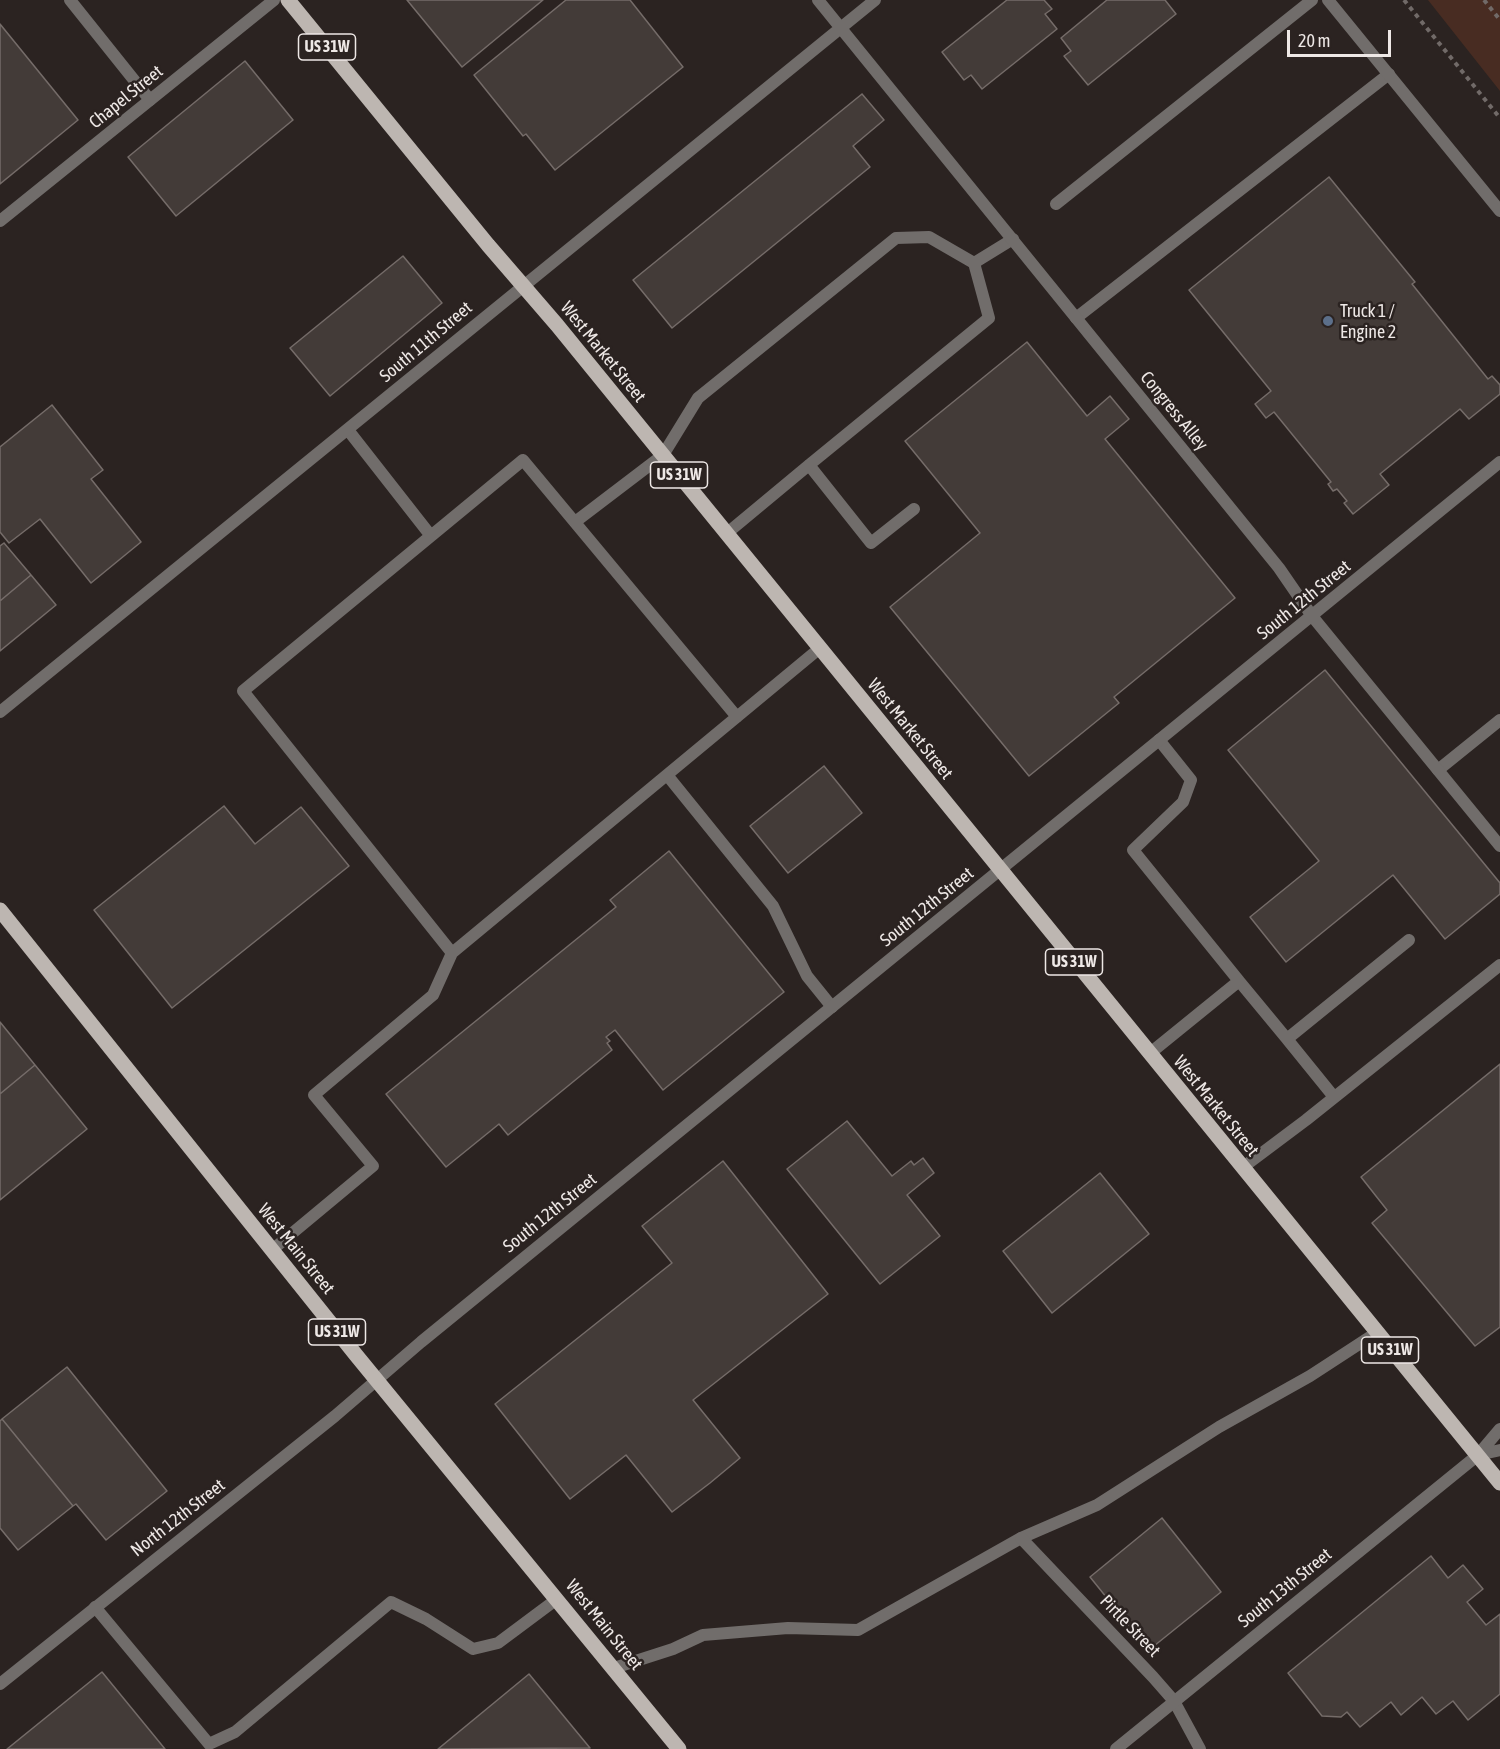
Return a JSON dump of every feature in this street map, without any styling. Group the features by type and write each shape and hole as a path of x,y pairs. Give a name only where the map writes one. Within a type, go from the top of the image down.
{"main road":[{"name":"West Market Street","path":"288,0 663,455 999,871 1500,1483"},
{"name":"West Main Street","path":"0,910 272,1250 679,1749"}],"street":[{"path":"70,0 150,100"},
{"name":"Chapel Street","path":"0,221 274,0"},
{"name":"Congress Alley","path":"818,0 1279,568 1312,616 1500,846"},
{"name":"South 11th Street","path":"0,712 875,0"},
{"path":"1056,204 1312,0"},
{"path":"1328,0 1500,211"},
{"path":"1076,318 1389,74"},
{"path":"575,522 663,455 698,398 896,238 929,237 974,263 989,318 726,534"},
{"path":"974,263 1013,239"},
{"path":"348,430 431,536"},
{"path":"452,953 243,691 523,460 737,717"},
{"name":"South 12th Street","path":"377,1379 1500,462"},
{"path":"808,465 871,543 914,509"},
{"path":"272,1250 373,1166 314,1095 433,995 452,953 820,648"},
{"path":"1438,770 1500,720"},
{"path":"1159,740 1191,780 1184,802 1133,850 1334,1097"},
{"path":"667,775 772,906 807,976 832,1007"},
{"path":"1287,1039 1409,940"},
{"path":"1242,1168 1500,965"},
{"path":"1149,1054 1239,981"},
{"path":"614,1668 673,1649 702,1635 788,1628 858,1630 1022,1538 1097,1505 1219,1426 1310,1376 1376,1333"},
{"name":"North 12th Street","path":"0,1684 335,1416 377,1379"},
{"name":"South 13th Street","path":"1116,1749 1478,1455 1500,1429"},
{"name":"South 13th Street","path":"1478,1455 1500,1450"},
{"name":"Pirtle Street","path":"1022,1538 1174,1701 1200,1749"},
{"path":"95,1607 209,1744 235,1732 391,1602 426,1619 473,1649 498,1643 557,1599"}],"path":[{"path":"1404,0 1500,117"},
{"path":"1484,0 1500,20"}],"shaded area":[{"path":"1428,0 1500,0 1500,91"}],"building":[{"path":"407,0 543,0 462,67"},
{"path":"566,0 630,0 683,67 555,170 526,134 523,136 474,75"},
{"path":"1007,0 1044,0 1052,9 1045,14 1057,29 982,89 971,75 964,80 942,52"},
{"path":"1107,0 1165,0 1176,14 1088,85 1064,56 1071,51 1061,38"},
{"path":"0,24 78,120 0,184"},
{"path":"245,61 293,120 176,216 128,157"},
{"path":"862,94 884,120 853,146 870,167 672,328 633,280"},
{"name":"Truck 1 / Engine 2","path":"1329,177 1415,282 1412,284 1488,379 1492,376 1500,385 1500,394 1469,419 1460,409 1380,474 1389,485 1353,514 1344,503 1347,501 1337,489 1333,491 1328,484 1331,482 1274,412 1266,418 1255,404 1271,391 1189,290"},
{"path":"403,256 442,303 330,396 290,348"},
{"path":"1027,342 1087,416 1110,396 1129,419 1105,439 1235,598 1114,697 1119,703 1029,776 890,607 980,533 905,441"},
{"path":"52,405 103,470 91,479 141,542 91,583 40,519 9,543 0,532 0,447"},
{"path":"4,543 31,575 0,601 0,546"},
{"path":"31,575 56,605 0,651 0,601"},
{"path":"1325,670 1500,883 1500,894 1445,939 1393,875 1286,962 1250,917 1319,861 1228,750"},
{"path":"824,766 862,813 788,873 750,826"},
{"path":"224,806 255,844 301,807 349,866 172,1008 94,910"},
{"path":"669,851 784,992 663,1090 615,1030 606,1037 610,1041 607,1043 612,1050 508,1135 499,1124 446,1167 386,1094 616,907 610,900"},
{"path":"0,1022 35,1065 0,1094"},
{"path":"1500,1064 1500,1327 1475,1346 1372,1223 1387,1210 1361,1177"},
{"path":"35,1065 87,1129 0,1200 0,1094"},
{"path":"847,1121 892,1176 911,1161 914,1165 923,1158 934,1173 907,1195 940,1236 880,1284 787,1169"},
{"path":"723,1161 828,1294 693,1400 740,1458 710,1483 672,1512 626,1455 570,1499 495,1404 672,1263 642,1226"},
{"path":"1100,1173 1149,1234 1052,1313 1003,1251"},
{"path":"67,1367 167,1491 106,1540 76,1504 73,1506 2,1419"},
{"path":"2,1419 73,1506 18,1550 0,1528 0,1421"},
{"path":"1162,1518 1221,1592 1149,1650 1090,1577"},
{"path":"1431,1556 1448,1578 1463,1565 1483,1589 1467,1602 1486,1625 1500,1614 1500,1694 1468,1720 1453,1701 1436,1714 1422,1697 1401,1715 1391,1702 1360,1727 1347,1712 1341,1717 1322,1716 1288,1673"},
{"path":"102,1672 165,1749 7,1749"},
{"path":"529,1674 590,1748 438,1749"}],"place":[{"name":"Truck 1 / Engine 2","path":"1328,321"}]}
